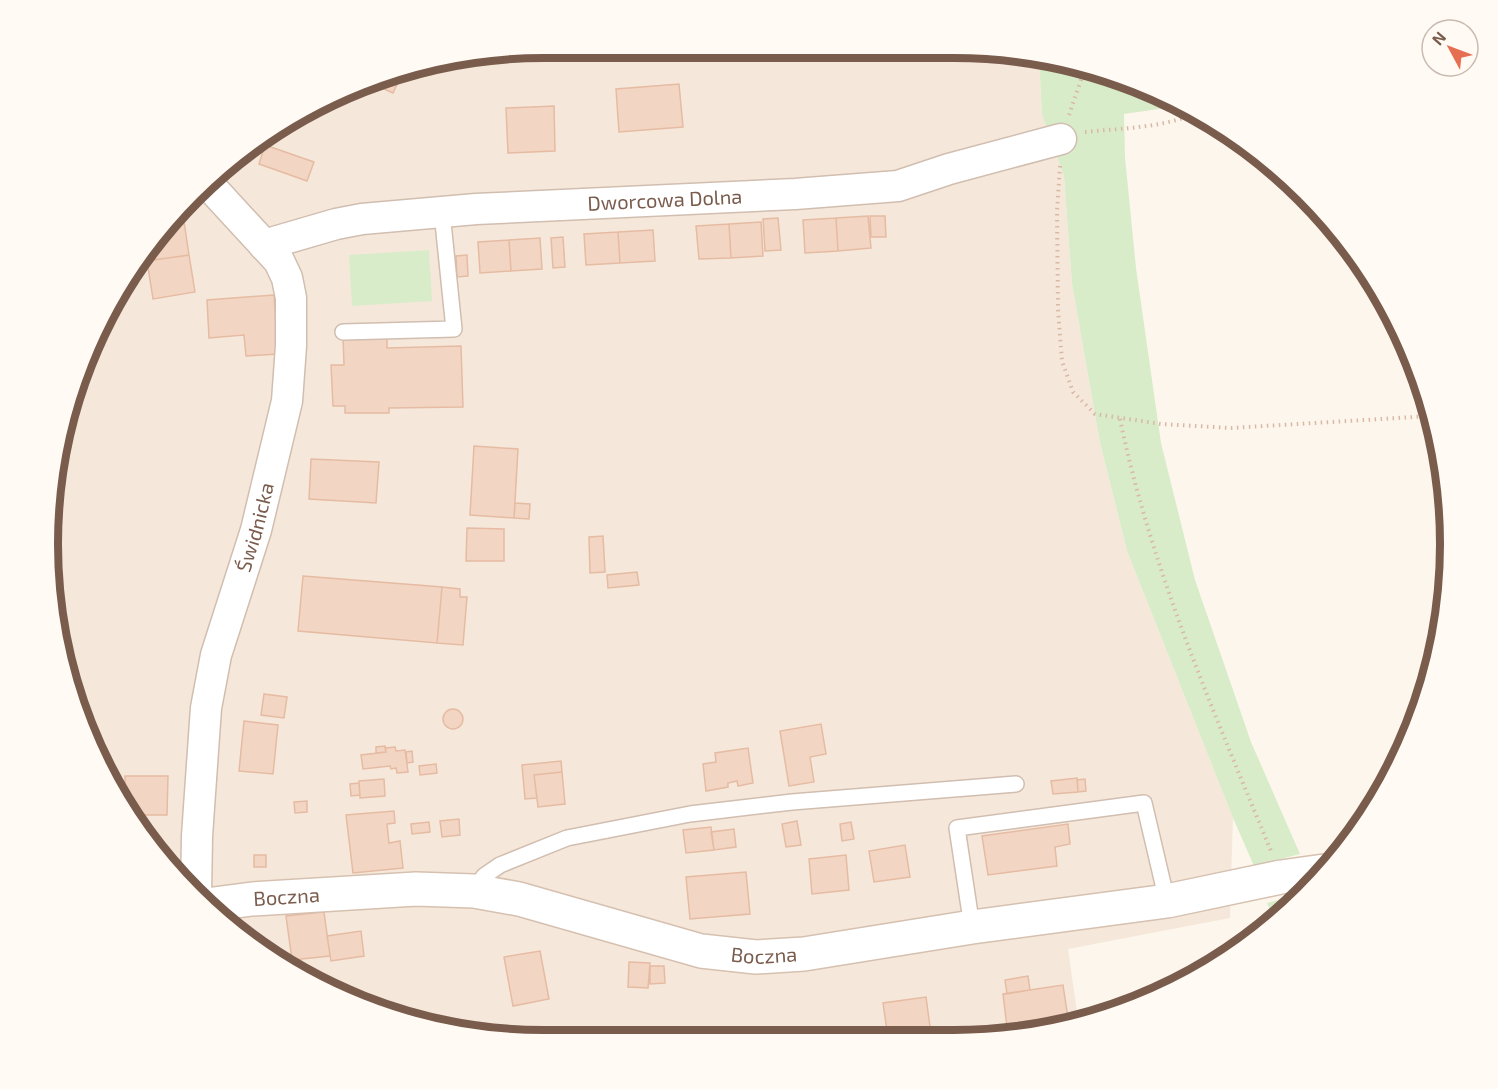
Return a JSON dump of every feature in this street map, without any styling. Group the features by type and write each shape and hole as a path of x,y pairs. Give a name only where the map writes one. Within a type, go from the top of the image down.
{"street":[{"name":"Dworcowa Dolna","path":"264,245 336,224 362,219 476,209 795,194 898,186 949,169 1062,139"},
{"name":"Świdnicka","path":"196,883 205,719 216,655 256,530 287,401 291,346 291,298 287,278 279,261 213,189"},
{"name":"Boczna","path":"217,904 252,899 416,889 474,891 519,899 701,951 756,957 804,954 972,927 1167,901 1281,877 1311,874"}],"lane":[{"path":"343,332 454,328 442,213"},
{"path":"474,891 484,876 500,865 567,838 690,814 792,802 1016,783"},
{"path":"972,927 957,828 1144,803 1167,901"}],"path":[{"path":"1081,76 1062,139 1058,210 1058,310 1062,361 1072,392 1095,414 1161,424 1231,428 1422,417"},
{"path":"1062,139 1086,132 1135,128 1176,122 1185,118"},
{"path":"1120,419 1145,518 1186,642 1222,736 1281,877"}],"shaded area":[{"path":"544,58 954,58 1040,67 1042,115 1064,176 1072,284 1100,443 1127,551 1233,818 1230,918 1068,949 1077,1014 1017,1026 954,1030 544,1030 481,1026 419,1014 388,1005 330,980 274,949 224,910 201,888 179,865 140,815 95,730 84,701 68,639 58,544 68,450 84,388 95,359 140,274 179,224 201,201 224,179 274,140 359,95 419,75 481,63"}],"green space":[{"path":"1040,67 1110,84 1166,108 1124,114 1125,157 1136,268 1161,443 1195,580 1251,742 1300,854 1254,866 1127,551 1100,443 1072,284 1064,176 1042,115"},
{"path":"429,250 432,301 352,306 349,255"},
{"path":"1287,898 1271,912 1267,903"}],"building":[{"path":"398,81 393,93 380,87"},
{"path":"679,84 683,127 619,132 616,89"},
{"path":"554,106 555,151 508,153 506,108"},
{"path":"267,146 314,162 307,181 259,164"},
{"path":"868,216 871,248 838,251 836,218"},
{"path":"870,216 885,216 886,237 871,237"},
{"path":"778,218 781,250 765,251 763,219"},
{"path":"836,218 838,251 805,253 803,220"},
{"path":"184,219 189,255 150,261"},
{"path":"761,222 763,256 731,258 729,224"},
{"path":"729,224 731,258 699,259 696,226"},
{"path":"653,230 655,261 620,263 618,232"},
{"path":"618,232 620,263 586,265 584,234"},
{"path":"563,237 565,267 553,268 551,238"},
{"path":"540,238 542,269 511,271 509,240"},
{"path":"509,240 511,271 480,273 478,242"},
{"path":"189,255 195,292 153,299 147,264 150,261"},
{"path":"467,255 468,276 457,277 456,256"},
{"path":"274,295 278,354 246,356 244,335 209,338 207,300"},
{"path":"387,336 387,348 461,346 463,407 389,408 389,413 345,413 345,406 333,406 331,365 344,365 343,337"},
{"path":"474,446 518,449 514,518 470,515"},
{"path":"311,459 379,462 376,503 309,499"},
{"path":"515,503 530,504 529,519 514,518"},
{"path":"467,528 504,529 504,561 466,561"},
{"path":"603,536 605,572 590,573 589,537"},
{"path":"637,572 639,585 608,588 607,575"},
{"path":"303,576 442,587 437,643 298,631"},
{"path":"442,587 460,589 460,597 467,597 463,645 437,643"},
{"path":"264,694 287,697 284,718 261,715"},
{"path":"453,709 460,712 463,719 460,726 453,729 446,726 443,719 446,712"},
{"path":"244,721 278,725 273,774 239,771"},
{"path":"821,724 826,754 810,757 814,782 789,786 780,731"},
{"path":"385,746 386,752 376,753 376,747"},
{"path":"395,747 396,751 405,750 408,772 397,773 396,768 391,769 390,766 363,769 361,755 386,752 385,748"},
{"path":"748,748 753,783 738,786 737,781 728,783 728,787 706,791 703,764 716,762 715,753"},
{"path":"412,751 413,762 407,763 406,752"},
{"path":"561,761 562,772 534,775 537,798 525,799 522,765"},
{"path":"436,764 437,773 420,775 419,766"},
{"path":"562,772 565,804 538,807 534,775"},
{"path":"125,776 168,776 167,815 140,815 125,790"},
{"path":"1077,778 1078,792 1053,794 1051,781"},
{"path":"384,779 385,796 360,798 359,781"},
{"path":"1085,779 1086,791 1078,792 1077,780"},
{"path":"359,783 360,795 351,796 350,784"},
{"path":"307,801 307,812 295,813 294,802"},
{"path":"394,811 395,823 387,824 389,843 400,841 403,868 353,873 346,815"},
{"path":"459,819 460,835 442,837 440,821"},
{"path":"797,821 801,845 786,847 782,824"},
{"path":"429,822 430,832 412,834 411,824"},
{"path":"851,822 854,839 842,841 840,824"},
{"path":"1068,824 1070,844 1055,847 1057,866 988,875 982,836"},
{"path":"711,827 714,850 686,853 683,830"},
{"path":"734,829 736,847 714,850 711,832"},
{"path":"905,845 910,877 874,882 869,851"},
{"path":"254,855 266,855 266,867 254,867"},
{"path":"846,855 849,890 812,894 809,859"},
{"path":"746,872 750,914 690,919 686,877"},
{"path":"324,912 330,956 292,960 286,916"},
{"path":"361,931 364,956 331,961 327,936"},
{"path":"540,951 549,999 513,1006 504,957"},
{"path":"629,962 650,963 648,988 628,987"},
{"path":"650,966 664,966 665,983 650,984"},
{"path":"1028,976 1030,990 1007,994 1005,980"},
{"path":"1063,985 1068,1017 1007,1027 1003,994"},
{"path":"926,997 930,1030 887,1030 883,1003"}]}
